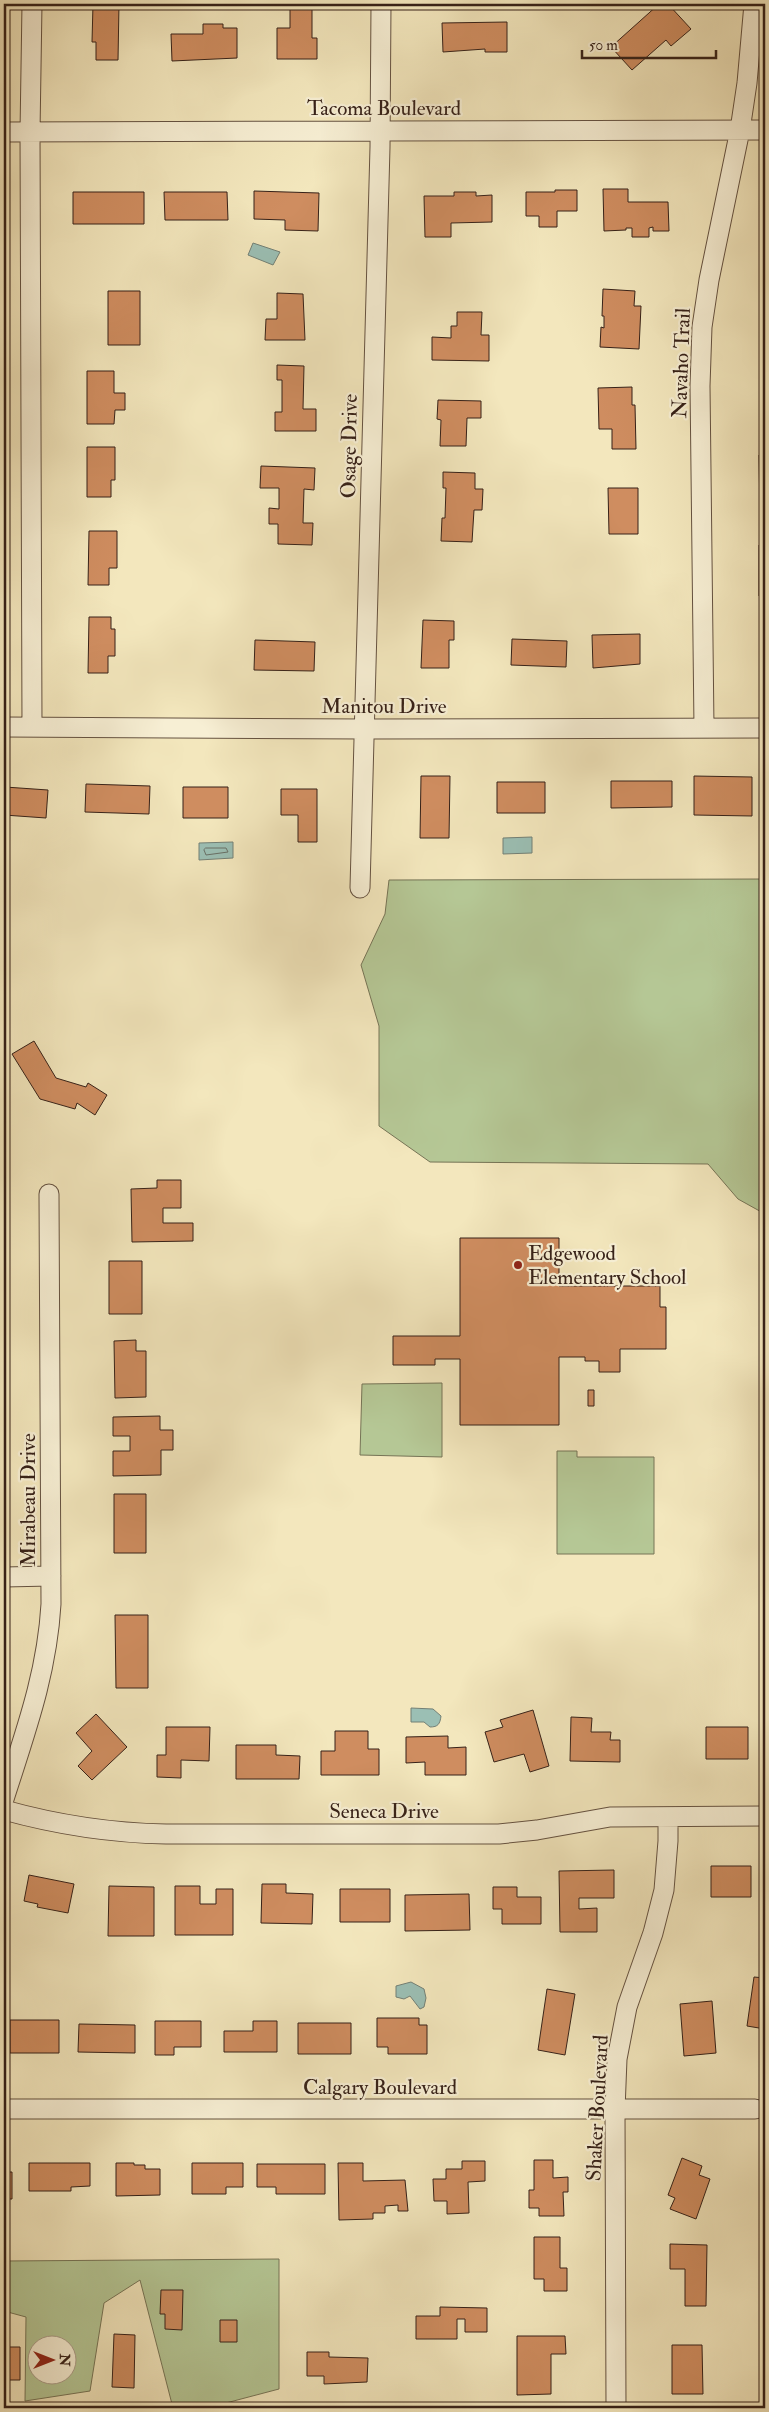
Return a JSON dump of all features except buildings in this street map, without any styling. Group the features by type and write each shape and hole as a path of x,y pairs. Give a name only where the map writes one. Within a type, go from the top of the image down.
{"street":[{"path":"32,4 30,132 32,727"},
{"name":"Osage Drive","path":"360,888 380,130 381,4"},
{"name":"Navaho Trail","path":"704,727 700,386 702,337 709,280 740,130 747,83 754,4"},
{"name":"Tacoma Boulevard","path":"4,132 765,130"},
{"name":"Manitou Drive","path":"4,727 365,729 765,728"},
{"name":"Mirabeau Drive","path":"4,1800 40,1684 49,1632 51,1576 49,1194"},
{"path":"4,1577 51,1576"},
{"name":"Seneca Drive","path":"4,1810 65,1825 132,1833 166,1834 499,1834 537,1830 610,1817 765,1816"},
{"name":"Shaker Boulevard","path":"616,2408 615,2110 618,2060 627,2007 653,1933 664,1890 668,1817"},
{"name":"Calgary Boulevard","path":"4,2109 755,2109"}],"green space":[{"path":"765,879 765,1214 738,1199 708,1164 430,1162 379,1126 379,1026 361,965 385,914 389,880"},
{"path":"442,1383 442,1457 360,1455 362,1384"},
{"path":"557,1451 577,1451 577,1457 654,1457 654,1554 557,1554"},
{"path":"279,2259 279,2389 207,2408 173,2408 140,2280 104,2303 90,2391 25,2401 26,2317 4,2311 4,2261"}],"water":[{"path":"253,243 280,252 273,265 248,255"},
{"path":"532,837 532,853 503,854 503,838"},
{"path":"233,842 233,858 199,860 199,843"},
{"path":"411,1708 433,1709 441,1716 439,1723 437,1726 430,1727 424,1722 411,1722"},
{"path":"411,1982 424,1989 426,1998 424,2007 420,2009 410,1996 404,1999 396,1997 396,1986"}],"place":[{"name":"Edgewood Elementary School","path":"518,1265"}]}
